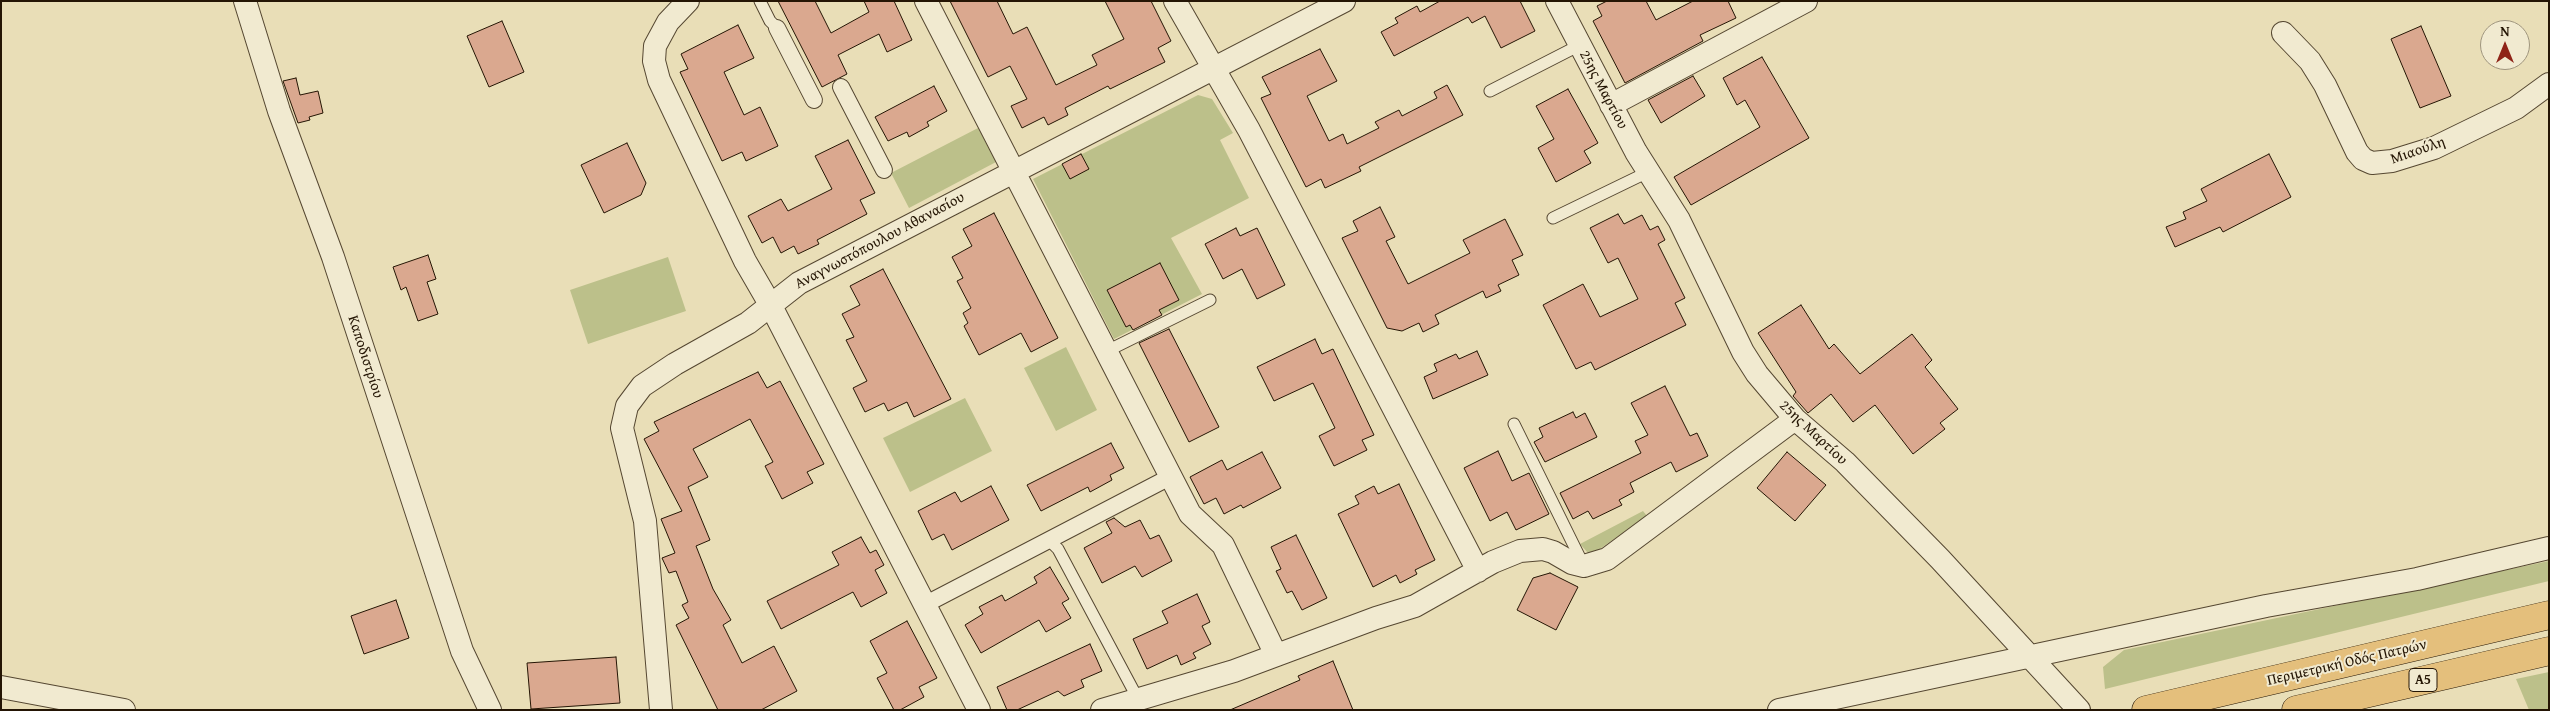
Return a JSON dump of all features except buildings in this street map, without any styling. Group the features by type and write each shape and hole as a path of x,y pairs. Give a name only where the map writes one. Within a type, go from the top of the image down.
{"highway":[{"name":"Περιμετρική Οδός Πατρών","path":"2146,710 2549,615"},
{"name":"Α5","path":"2296,710 2549,651"}],"street":[{"name":"Καποδιστρίου","path":"245,1 279,111 329,248 462,651 490,710"},
{"path":"688,1 668,22 655,46 654,61 659,80 745,261 771,306 979,710"},
{"path":"926,1 1170,477 1190,514 1223,545 1276,656"},
{"path":"1175,1 1215,68 1375,371 1478,572"},
{"name":"Αναγνωστόπουλου Αθανασίου","path":"661,710 645,522 624,440 624,416 632,396 655,376 748,323 799,283 1344,1"},
{"name":"25ης Μαρτίου","path":"1557,1 1648,172 1679,220 1743,352 1757,374 1795,419 1845,462 1940,559 2079,710"},
{"path":"1611,105 1806,1"},
{"path":"777,28 814,100"},
{"name":"Μιαούλη","path":"2283,33 2310,61 2325,85 2358,152 2363,159 2372,163 2411,157 2434,148 2516,108 2549,84"},
{"path":"841,87 884,170"},
{"path":"1102,710 1215,678 1376,618 1415,606 1507,556 1533,550 1553,552 1572,563 1584,566 1607,559 1795,419"},
{"path":"926,604 1170,477"},
{"path":"1778,710 2266,606 2417,579 2549,548"},
{"path":"1,687 124,710"}],"lane":[{"path":"760,1 770,21 777,28"},
{"path":"1490,91 1580,45"},
{"path":"1553,218 1648,172"},
{"path":"1105,352 1210,300"},
{"path":"1514,424 1584,566"},
{"path":"1049,540 1058,550 1138,699"}],"green space":[{"path":"1198,95 1212,99 1233,133 1220,140 1249,198 1171,238 1202,294 1114,339 1033,179"},
{"path":"978,128 996,162 909,208 891,173"},
{"path":"668,257 686,311 588,344 570,290"},
{"path":"1066,347 1097,410 1056,431 1024,368"},
{"path":"965,398 992,451 910,492 883,438"},
{"path":"1643,511 1647,516 1594,553 1588,553 1580,544"},
{"path":"2549,561 2549,581 2105,689 2103,667 2124,650"},
{"path":"2549,672 2549,710 2529,710 2516,679"}]}
